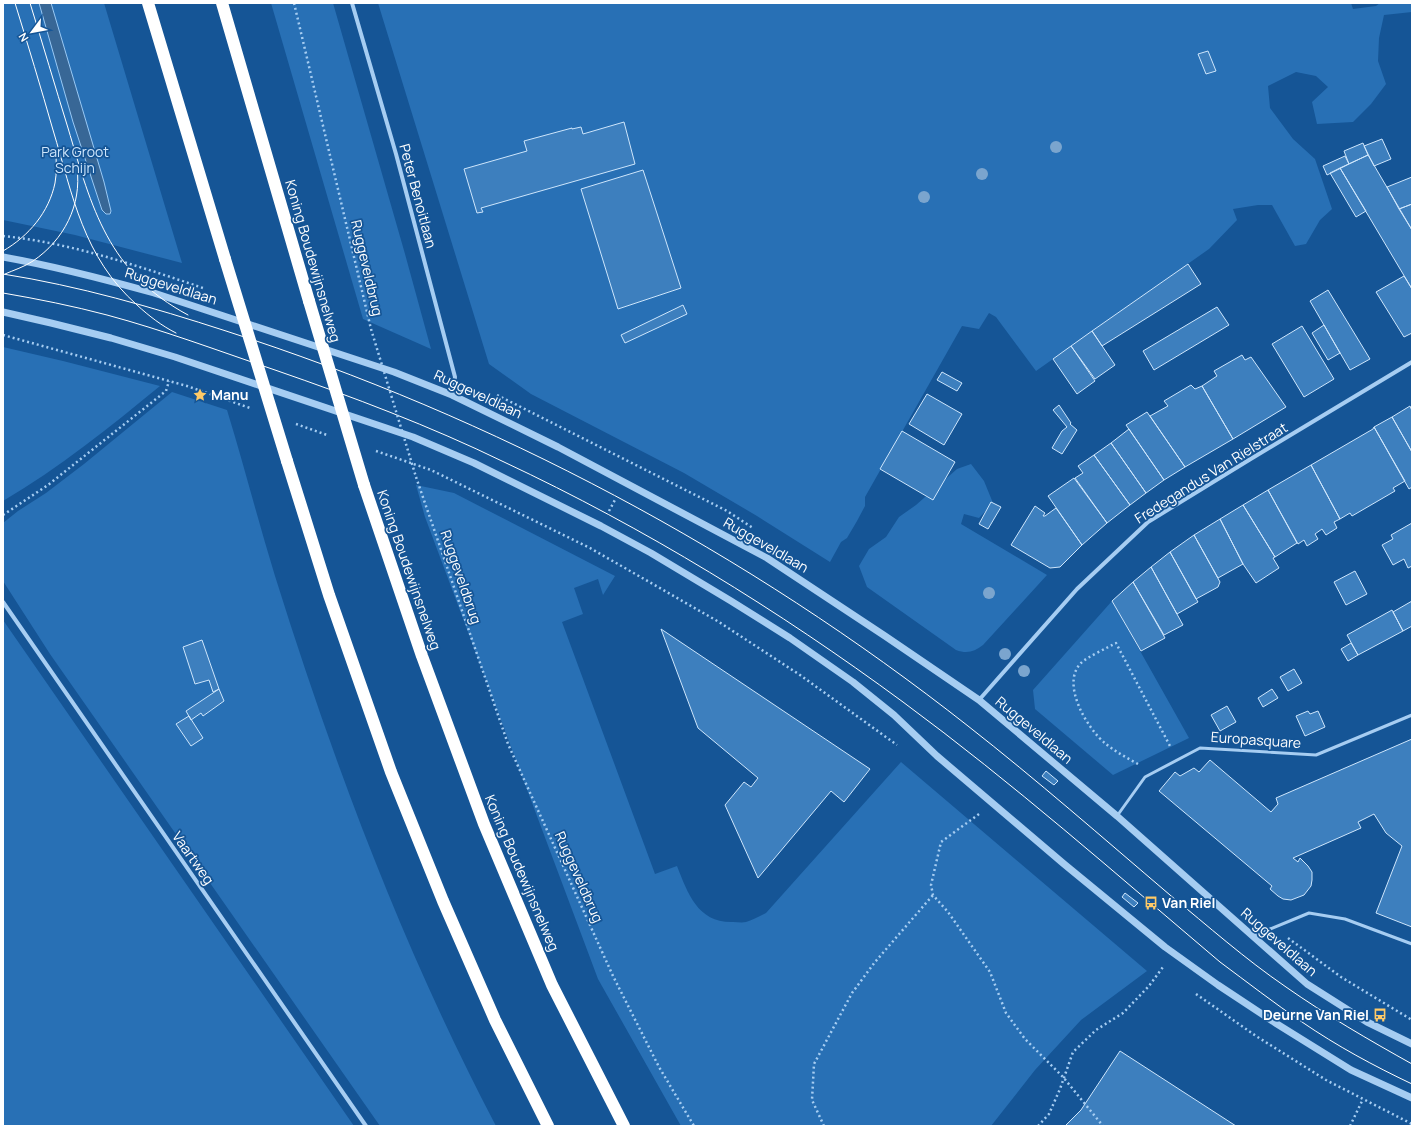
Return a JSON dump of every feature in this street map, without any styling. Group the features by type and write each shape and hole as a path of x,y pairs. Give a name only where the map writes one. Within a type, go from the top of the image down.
{"highway":[{"path":"148,3 287,462 329,595 391,772 443,901 492,1013 548,1126"},
{"name":"Koning Boudewijnsnelweg","path":"222,3 364,484 422,656 484,824 552,985 624,1126"}],"street":[{"name":"Peter Benoitlaan","path":"352,3 396,154 455,377 452,395"},
{"name":"Ruggeveldlaan","path":"3,257 32,262 113,281 154,293 394,372 452,395 558,447 767,558 979,700 1117,816 1252,937 1308,984 1367,1022 1412,1044"},
{"path":"3,312 110,338 168,355 413,437 474,463 601,526 651,553 784,634 853,682 894,715 937,756 1064,864 1165,947 1194,968 1277,1024 1351,1070 1412,1098"},
{"name":"Fredegandus Van Rielstraat","path":"979,700 1077,589 1148,522 1412,362"},
{"name":"Vaartweg","path":"3,602 366,1126"}],"lane":[{"name":"Europasquare","path":"1117,816 1145,777 1200,748 1316,755 1412,715"},
{"path":"1252,937 1310,913 1346,919 1412,944"}],"path":[{"name":"Ruggeveldbrug","path":"294,3 371,329 416,477 508,744 613,976 659,1067 694,1126"},
{"path":"3,335 187,386 254,409"},
{"path":"3,515 54,480 166,391 169,381"},
{"path":"290,422 327,434"},
{"path":"372,450 431,470 590,548"},
{"path":"1154,772 1121,755 1105,743 1088,723 1079,708 1073,689 1075,673 1080,663 1116,643 1177,760"},
{"path":"981,813 940,842 932,885 933,895 948,912 990,972 1006,1013 1025,1039 1063,1077 1103,1126"},
{"path":"824,1126 812,1100 814,1064 852,993 875,962 933,895"},
{"path":"1038,1126 1049,1114 1060,1089 1073,1052 1096,1030 1123,1013 1149,986 1163,967"},
{"path":"1350,1126 1363,1100"}],"green space":[{"name":"Park Groot Schijn","path":"3,3 104,3 182,263 75,235 3,220"},
{"path":"271,3 333,3 431,349 363,319"},
{"path":"378,3 1351,3 1353,9 1376,6 1380,3 1412,3 1412,12 1384,15 1379,38 1378,61 1386,84 1371,104 1353,122 1317,124 1312,102 1328,87 1316,76 1296,72 1268,86 1270,108 1293,139 1315,159 1332,209 1320,220 1306,244 1295,246 1272,205 1258,205 1233,209 1237,220 1209,249 1036,371 996,317 989,313 979,329 962,326 865,497 865,506 857,521 847,538 841,542 830,562 757,516 684,473 531,394 489,364"},
{"path":"3,347 160,386 64,461 3,501"},
{"path":"172,392 227,410 275,576 321,717 347,787 401,925 431,993 496,1126 380,1126 50,654 3,581 3,523 84,464"},
{"path":"971,464 984,481 993,503 979,518 964,514 961,524 1047,575 983,645 973,651 964,652 956,650 867,587 859,566 869,549 886,537 899,517 916,505 957,469"},
{"path":"416,485 454,493 615,576 603,595 598,579 574,588 583,614 562,622 655,874 677,866 690,896 696,905 711,918 721,921 744,922 766,913 901,762 1147,971 1081,1020 1035,1070 991,1126 681,1126 598,979 425,517"},
{"path":"1112,601 1189,738 1113,775 1035,709 1033,690"},
{"path":"3,620 354,1126 3,1126"}],"shaded area":[{"path":"39,3 51,3 104,182 111,211 110,214 106,214 102,210 73,122"}],"building":[{"path":"1208,51 1216,71 1206,74 1198,54"},
{"path":"624,122 635,164 481,208 483,212 477,213 464,169 527,151 524,141 572,128 581,127 583,134"},
{"path":"1382,139 1391,159 1374,166 1364,146"},
{"path":"1363,143 1368,155 1349,164 1344,151"},
{"path":"1368,155 1412,230 1412,289 1340,168"},
{"path":"1345,156 1349,164 1327,175 1323,166"},
{"path":"1340,168 1366,211 1356,217 1330,173"},
{"path":"643,170 681,288 618,309 581,189"},
{"path":"1412,177 1412,204 1399,209 1387,187"},
{"path":"1412,204 1412,230 1399,209"},
{"path":"1188,264 1201,284 1102,346 1092,331"},
{"path":"1404,276 1412,289 1412,333 1404,337 1376,292"},
{"path":"1328,290 1370,359 1350,370 1310,301"},
{"path":"683,305 687,314 625,343 621,335"},
{"path":"1217,307 1229,325 1154,370 1143,351"},
{"path":"1324,325 1340,353 1328,360 1312,333"},
{"path":"1302,326 1334,379 1304,397 1272,344"},
{"path":"1092,331 1115,365 1095,379 1071,346"},
{"path":"1071,346 1095,381 1077,394 1053,359"},
{"path":"1242,355 1245,360 1251,357 1286,407 1233,439 1202,386 1217,376 1214,371"},
{"path":"942,372 962,383 957,391 937,380"},
{"path":"1191,385 1195,389 1202,386 1233,439 1185,467 1150,416 1168,406 1164,401"},
{"path":"927,394 962,414 944,445 909,424"},
{"path":"1059,405 1071,423 1070,424 1077,430 1062,454 1052,448 1062,431 1067,427 1053,410"},
{"path":"1410,406 1412,411 1412,452 1392,417"},
{"path":"1147,412 1185,467 1164,480 1126,425"},
{"path":"1392,417 1412,452 1412,487 1409,489 1374,427"},
{"path":"1374,427 1405,481 1393,488 1395,491 1352,516 1350,513 1340,519 1311,465"},
{"path":"1129,429 1164,480 1146,493 1111,443"},
{"path":"902,431 955,462 933,500 880,469"},
{"path":"1111,443 1146,493 1130,505 1094,455"},
{"path":"1094,455 1130,505 1107,523 1075,478 1083,473 1078,466"},
{"path":"1311,465 1340,519 1334,522 1337,528 1326,535 1322,529 1315,534 1318,539 1307,546 1304,540 1298,544 1268,490"},
{"path":"1074,478 1107,523 1082,545 1048,496"},
{"path":"1268,490 1297,543 1275,557 1243,505"},
{"path":"991,502 1001,507 988,529 979,524"},
{"path":"1243,505 1275,557 1273,558 1279,568 1256,583 1243,564 1220,519"},
{"path":"1035,506 1045,513 1043,516 1056,508 1082,545 1060,567 1050,568 1011,545"},
{"path":"1220,519 1243,564 1218,578 1194,535"},
{"path":"1412,523 1412,566 1408,568 1404,559 1393,565 1382,545 1393,539 1391,535"},
{"path":"1194,535 1220,582 1218,587 1196,599 1170,552"},
{"path":"1170,552 1198,602 1177,614 1151,567"},
{"path":"1151,567 1183,625 1164,635 1133,582"},
{"path":"1355,571 1367,594 1346,605 1334,582"},
{"path":"1133,582 1165,638 1141,651 1112,601"},
{"path":"1412,601 1412,626 1403,631 1393,612"},
{"path":"1392,610 1403,631 1358,655 1347,635"},
{"path":"661,629 870,769 844,802 831,791 758,878 725,805 744,782 751,787 758,778 698,728"},
{"path":"202,640 219,689 213,692 209,680 195,684 183,647"},
{"path":"1351,643 1358,655 1348,661 1341,649"},
{"path":"1294,669 1302,683 1288,691 1280,677"},
{"path":"219,689 224,701 203,716 201,713 191,720 186,711"},
{"path":"1272,689 1278,698 1263,707 1258,698"},
{"path":"1227,706 1236,722 1220,731 1211,715"},
{"path":"1308,711 1310,714 1318,711 1325,727 1305,736 1296,716"},
{"path":"189,716 203,738 191,746 176,724"},
{"path":"1412,739 1412,927 1376,913 1402,846 1386,833 1374,814 1358,822 1361,828 1293,858 1298,862 1300,858 1308,866 1312,872 1312,880 1311,886 1304,895 1291,900 1283,899 1278,896 1270,889 1272,886 1159,791 1175,772 1180,776 1194,768 1199,772 1210,760 1271,812 1278,804 1276,798"},
{"path":"1046,771 1058,781 1054,785 1042,776"},
{"path":"1125,893 1138,903 1134,907 1122,897"},
{"path":"1120,1051 1236,1126 1065,1126 1081,1110"}],"tram line":[{"path":"15,3 74,202 92,246 104,267 137,305 161,324 176,333"},
{"path":"30,3 77,158 95,211 107,236 121,258 139,279 161,298 188,315"},
{"path":"3,251 29,231 48,204 56,179 56,151"},
{"path":"5,274 23,267 33,261 54,243 62,232 77,195 77,168"},
{"path":"3,274 87,291 143,306 226,331 326,366 424,405 520,448 615,496 707,547 797,603 884,663 968,726 1070,809 1170,895 1256,965 1317,1007 1412,1064"},
{"path":"3,293 42,300 128,321 212,348 362,401 448,436 556,487 608,514 710,572 808,635 856,668 984,764 1103,862 1220,962 1315,1031 1370,1063 1412,1084"}],"place":[{"name":"Manu","path":"200,395"},
{"name":"Van Riel","path":"1151,903"},
{"name":"Deurne Van Riel","path":"1380,1015"}]}
